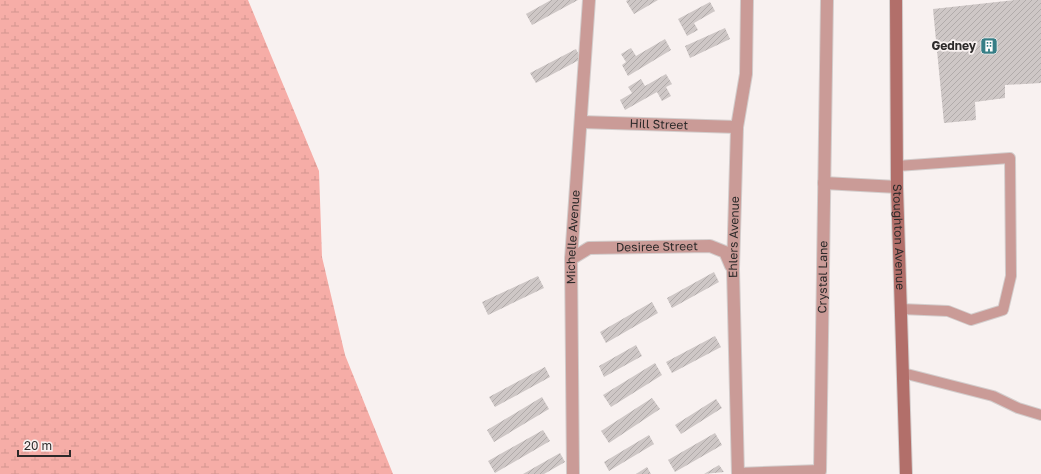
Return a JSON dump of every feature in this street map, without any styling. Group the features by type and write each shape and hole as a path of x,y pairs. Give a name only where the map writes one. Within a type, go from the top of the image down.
{"street":[{"name":"Michelle Avenue","path":"573,474 571,259 589,0"},
{"name":"Ehlers Avenue","path":"738,474 732,269 737,127 746,74 747,0"},
{"name":"Crystal Lane","path":"738,474 820,471 827,0"},
{"name":"Stoughton Avenue","path":"896,0 897,187 906,474"},
{"name":"Hill Street","path":"581,122 737,127"},
{"path":"824,183 897,187"},
{"name":"Desiree Street","path":"571,259 590,248 710,246 725,252 732,269"}],"lane":[{"path":"897,166 1010,158 1011,276 1003,310 971,320 948,311 901,309"},
{"path":"903,373 993,396 1018,408 1041,415"}],"green space":[{"path":"0,0 248,0 319,171 322,257 345,355 393,474 0,474"}],"building":[{"path":"551,0 578,0 532,25 526,14"},
{"path":"658,0 634,14 626,1"},
{"name":"Gedney","path":"1015,0 1041,0 1041,83 1005,85 1005,98 975,102 976,120 944,123 933,9"},
{"path":"710,2 715,11 694,23 698,30 687,36 678,19"},
{"path":"725,28 730,39 690,58 685,46"},
{"path":"665,39 671,50 628,76 622,65 626,62 621,54 631,48 636,56"},
{"path":"576,49 581,59 536,83 530,73"},
{"path":"666,74 672,84 666,87 671,96 662,101 657,92 625,110 620,100 632,93 628,87 641,79 645,86"},
{"path":"714,272 719,282 672,308 667,298"},
{"path":"538,276 544,288 488,315 482,302"},
{"path":"652,302 658,313 606,343 600,332"},
{"path":"715,336 721,347 672,373 666,362"},
{"path":"636,345 642,356 604,377 599,366"},
{"path":"655,363 662,375 611,407 603,395"},
{"path":"545,367 550,377 495,407 489,397"},
{"path":"542,397 549,409 494,442 487,430"},
{"path":"652,398 660,409 609,443 601,431"},
{"path":"716,399 722,408 681,434 675,425"},
{"path":"543,430 550,441 495,473 488,461"},
{"path":"715,433 722,445 675,472 668,460"},
{"path":"649,435 654,444 609,471 604,462"},
{"path":"560,453 565,462 544,474 523,474"},
{"path":"719,465 724,472 704,474"},
{"path":"647,467 651,474 636,474"}],"place":[{"name":"Gedney","path":"989,46"}]}
